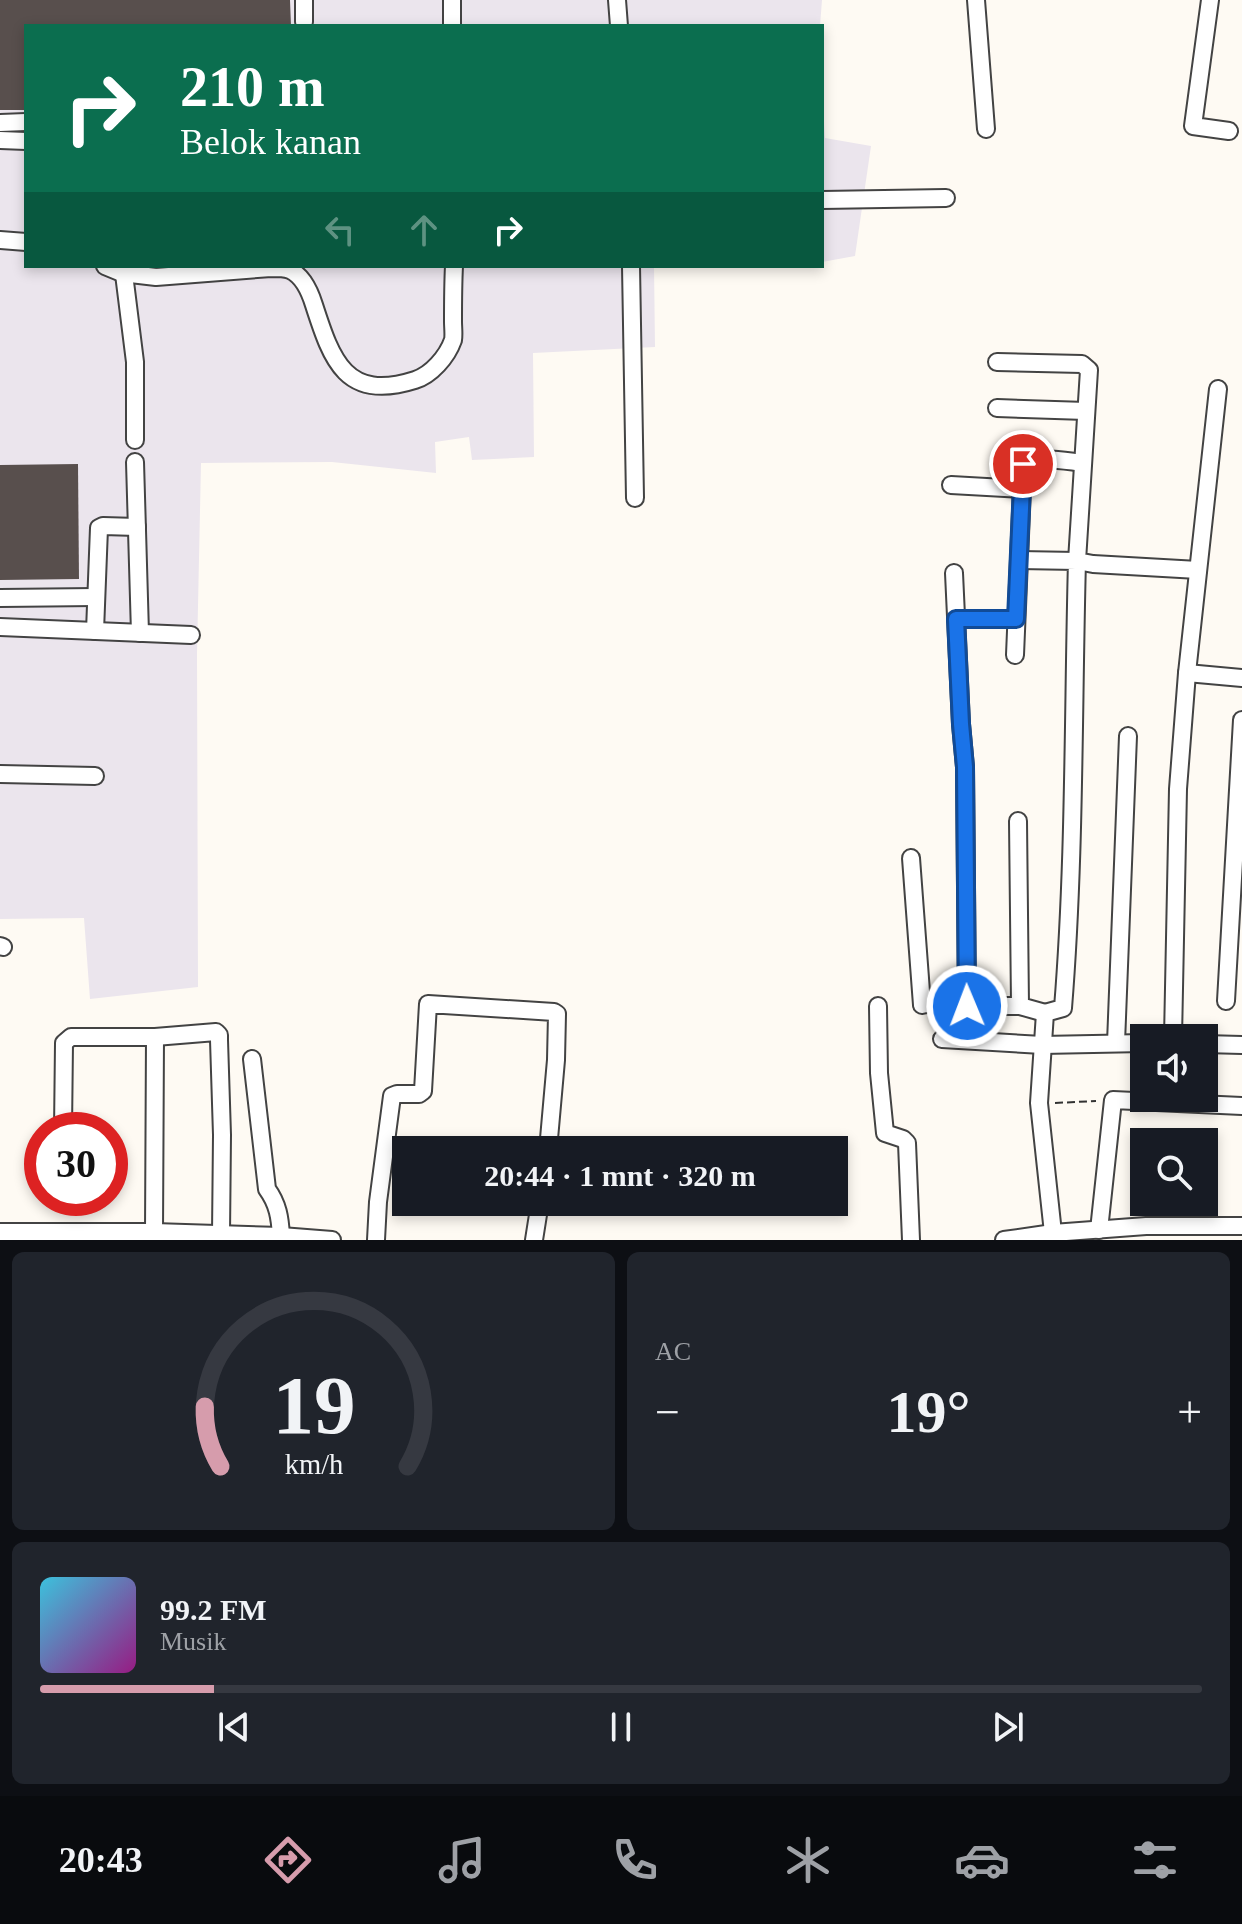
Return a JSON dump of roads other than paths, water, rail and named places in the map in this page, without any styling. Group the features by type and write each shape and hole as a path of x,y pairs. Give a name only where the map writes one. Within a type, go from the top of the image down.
{"street":[{"path":"304,0 304,22"},
{"path":"452,0 452,24"},
{"path":"617,0 619,24"},
{"path":"976,0 986,129"},
{"path":"1210,0 1193,126 1229,131"},
{"path":"0,123 24,122"},
{"path":"0,140 24,141"},
{"path":"824,200 946,198"},
{"path":"0,240 24,242"},
{"path":"135,440 135,362 122,269 156,277 271,268 290,270 309,291 340,368 357,380 376,386 402,384 426,376 442,358 453,340 454,268"},
{"path":"631,268 635,498"},
{"path":"911,858 922,1004 1020,1006 1045,1013 1063,1008 1074,792 1077,561 1089,370 1082,364 997,362"},
{"path":"1173,1024 1178,789 1187,673 1218,389"},
{"path":"997,408 1086,411"},
{"path":"1015,655 1023,464 1037,459 1083,463"},
{"path":"135,462 140,633"},
{"path":"951,485 1022,489"},
{"path":"95,631 99,528 137,527"},
{"path":"1019,560 1198,570"},
{"path":"954,573 965,767 967,1006"},
{"path":"0,598 96,597"},
{"path":"956,619 1016,619"},
{"path":"0,627 191,635"},
{"path":"1187,673 1242,678"},
{"path":"1226,1001 1242,720"},
{"path":"1116,1043 1128,736"},
{"path":"0,774 95,776"},
{"path":"1018,821 1020,1006"},
{"path":"376,1240 392,1096 423,1091 428,1004 557,1014 549,1136"},
{"path":"878,1006 879,1073 885,1133 907,1143 911,1240"},
{"path":"1045,1013 1039,1103 1053,1233"},
{"path":"63,1112 66,1039 216,1032 219,1035 222,1135 221,1234"},
{"path":"154,1232 155,1037"},
{"path":"942,1039 1042,1045 1130,1043"},
{"path":"1218,1044 1242,1045"},
{"path":"252,1059 267,1189 279,1215 281,1236"},
{"path":"1099,1230 1113,1100 1242,1106"},
{"path":"534,1240 538,1216"},
{"path":"1004,1240 1146,1226 1190,1234 1242,1226"},
{"path":"0,1232 154,1232 332,1240"}]}
